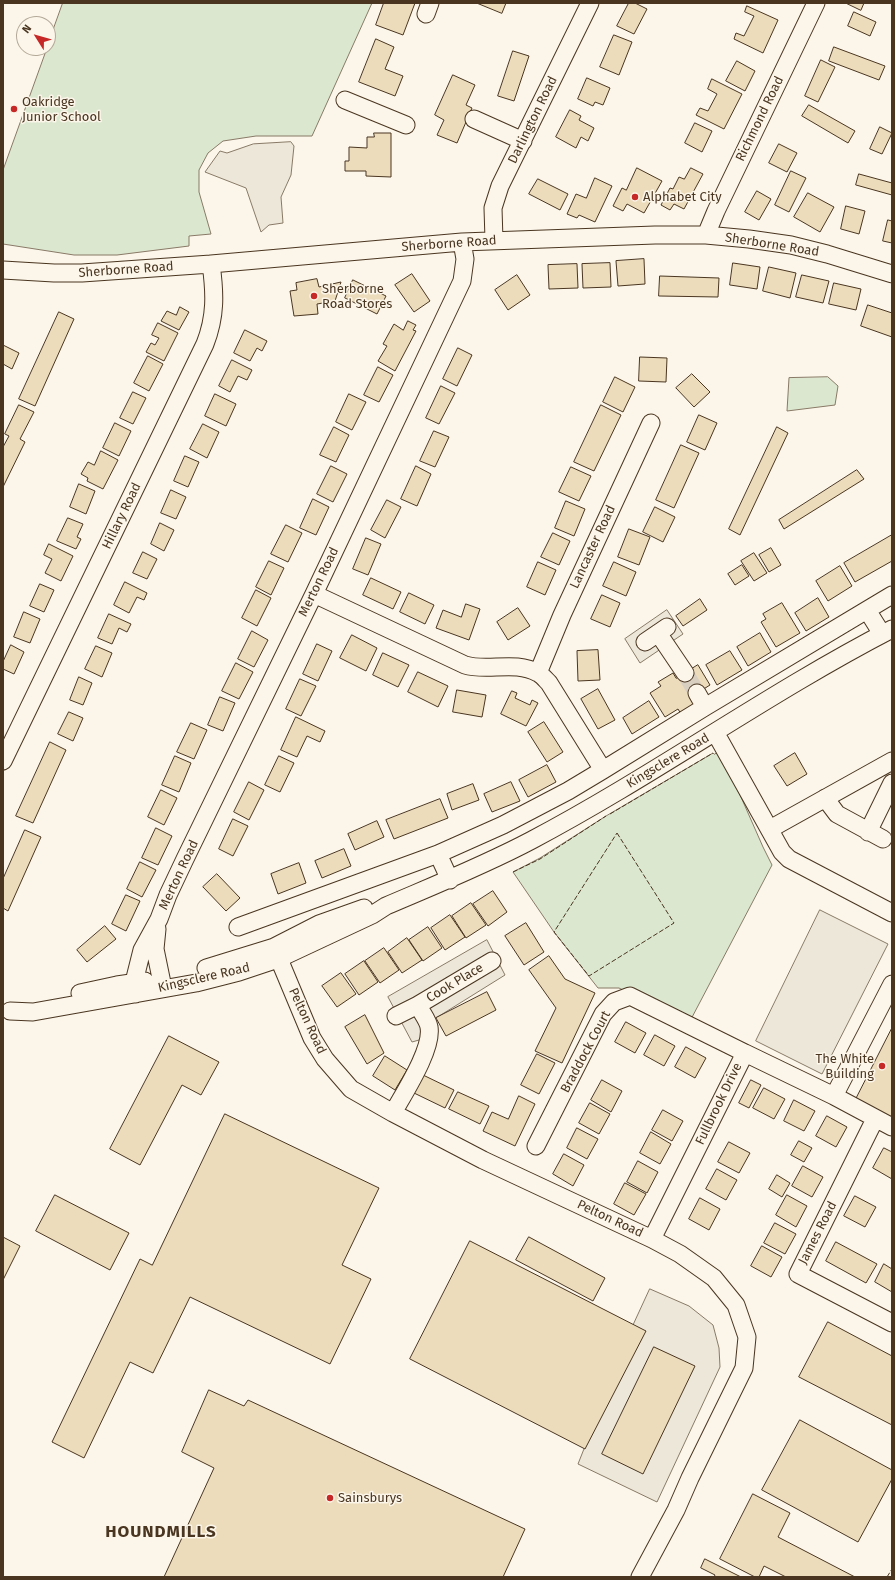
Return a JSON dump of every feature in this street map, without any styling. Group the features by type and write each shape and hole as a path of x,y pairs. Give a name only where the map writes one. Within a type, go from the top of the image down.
{"street":[{"name":"Darlington Road","path":"494,240 493,208 500,186 590,3"},
{"name":"Richmond Road","path":"706,236 719,204 816,3"},
{"path":"345,100 406,125"},
{"path":"474,119 523,141"},
{"name":"Sherborne Road","path":"3,270 82,273 211,264 494,240 528,241 655,236 706,236 749,239 791,245 827,254 892,274"},
{"name":"Merton Road","path":"134,988 142,950 159,919 185,859 314,594 462,281 465,260 462,242"},
{"name":"Hillary Road","path":"3,761 205,344 212,327 213,318 214,290 211,264"},
{"name":"Lancaster Road","path":"538,673 562,615 651,423"},
{"path":"314,594 464,665 475,668 517,666 528,668 538,673 549,683 603,770"},
{"name":"Kingsclere Road","path":"238,927 438,854 503,825 568,791 603,770 701,700 892,595"},
{"name":"Kingsclere Road","path":"7,1012 32,1003 162,983 225,963 276,953 319,924 369,906 386,906 450,880 532,840 812,673 887,631 867,610"},
{"path":"657,634 684,673"},
{"path":"715,732 782,852 790,858 892,913"},
{"path":"770,830 892,761"},
{"path":"825,798 837,814 876,835 892,783"},
{"path":"438,854 450,880"},
{"name":"Merton Road","path":"159,919 155,949 162,983"},
{"name":"Pelton Road","path":"276,953 312,1038 325,1059 351,1089 393,1113 483,1160 652,1239 680,1254 714,1278 736,1304 747,1337 744,1368 676,1510 640,1577"},
{"name":"Cook Place","path":"393,1113 424,1057 429,1040 429,1027 418,1005 492,961"},
{"path":"834,1096 892,984"},
{"name":"Braddock Court","path":"536,1146 603,1014 614,1002 630,996 745,1053"},
{"path":"396,1016 418,1005"},
{"name":"Fullbrook Drive","path":"652,1239 745,1053 834,1096 892,1127"},
{"name":"James Road","path":"875,1119 798,1274 892,1323"}],"green space":[{"path":"63,3 372,3 312,136 256,136 223,141 208,153 199,170 199,192 211,234 189,236 189,246 117,255 74,255 3,244 3,170 44,56 56,56 56,22"},
{"path":"828,377 838,386 835,405 787,411 789,378"},
{"path":"719,752 726,763 772,865 689,1023 619,988 598,988 554,932 513,872 540,858 606,816 713,753"}],"shaded area":[{"path":"291,142 294,146 291,175 281,197 283,223 269,225 261,232 246,188 205,172 220,151 227,153 253,144"},
{"path":"667,610 683,634 640,663 625,639"},
{"path":"820,910 888,944 822,1074 756,1041"},
{"path":"487,940 505,975 436,1018 426,1038 412,1042 388,997"},
{"path":"650,1289 689,1306 713,1325 719,1348 720,1367 657,1502 578,1464 633,1325"}],"building":[{"path":"384,3 415,3 403,35 376,25"},
{"path":"477,3 506,3 502,13"},
{"path":"629,3 635,3 647,9 634,34 617,26"},
{"path":"846,3 864,3 861,10"},
{"path":"747,6 778,20 763,53 734,39 736,33 744,36 754,16 745,12"},
{"path":"854,12 876,22 870,36 848,26"},
{"path":"614,35 632,42 619,75 600,67"},
{"path":"376,39 394,47 385,69 403,76 395,96 359,82"},
{"path":"834,47 885,66 879,80 829,61"},
{"path":"513,51 529,56 514,101 498,96"},
{"path":"821,60 835,67 818,102 805,96"},
{"path":"737,61 755,71 745,91 726,81"},
{"path":"453,75 475,85 466,105 472,108 457,143 437,135 444,120 435,115"},
{"path":"587,78 610,88 603,105 595,102 593,106 578,99"},
{"path":"712,79 742,94 724,129 696,115 700,108 708,111 717,94 708,89"},
{"path":"809,105 855,131 848,143 802,116"},
{"path":"570,110 581,116 579,120 594,128 588,141 581,137 576,148 556,137"},
{"path":"695,123 712,131 702,152 685,143"},
{"path":"880,127 892,133 882,154 870,149"},
{"path":"374,133 391,133 391,177 366,176 366,171 345,171 345,161 349,161 349,147 367,148 367,137 374,137"},
{"path":"779,144 797,153 787,172 769,163"},
{"name":"Alphabet City","path":"637,168 662,181 644,213 627,204 623,211 613,206 622,188 626,190"},
{"path":"691,168 703,174 684,209 674,204 670,210 661,205 670,188 673,189 679,177 684,179"},
{"path":"791,171 806,178 789,212 775,205"},
{"path":"859,174 892,183 892,195 856,185"},
{"path":"595,178 612,186 595,222 579,215 577,218 567,214 576,194 586,198"},
{"path":"538,179 568,194 560,210 529,194"},
{"path":"757,191 771,199 759,220 745,212"},
{"path":"808,193 834,207 820,232 794,217"},
{"path":"846,206 865,211 859,234 841,229"},
{"path":"888,220 892,221 892,243 883,241"},
{"path":"644,259 645,284 618,286 616,261"},
{"path":"610,263 611,287 583,288 582,264"},
{"path":"733,263 760,267 757,289 730,285"},
{"path":"577,264 578,288 549,289 548,265"},
{"path":"769,267 796,273 790,298 763,291"},
{"path":"412,274 430,301 414,312 395,285"},
{"path":"517,275 530,295 508,310 495,290"},
{"path":"802,275 829,281 823,303 796,297"},
{"path":"660,276 719,278 718,297 659,296"},
{"name":"Sherborne Road Stores","path":"317,279 319,287 341,282 335,301 317,304 318,314 294,316 290,291 297,290 296,283"},
{"path":"353,280 386,296 377,314 345,298"},
{"path":"834,283 861,289 856,310 829,304"},
{"path":"868,305 892,313 892,337 861,326"},
{"path":"180,307 189,312 179,330 161,321 167,311 176,315"},
{"path":"59,312 74,319 35,406 19,399"},
{"path":"408,321 416,325 413,330 416,331 395,371 378,361 387,346 383,344 394,324 403,330"},
{"path":"158,323 178,333 164,361 146,352 151,343 155,345 159,338 152,335"},
{"path":"245,330 267,341 262,351 257,348 250,361 234,353"},
{"path":"3,345 19,353 12,369 3,364"},
{"path":"458,348 472,355 457,386 443,379"},
{"path":"148,356 163,364 149,391 134,383"},
{"path":"640,357 667,358 666,382 639,381"},
{"path":"232,360 252,370 247,380 238,376 230,392 219,386"},
{"path":"378,367 393,375 379,402 364,395"},
{"path":"692,374 710,392 694,407 676,388"},
{"path":"615,377 635,387 623,412 603,402"},
{"path":"441,386 455,393 439,424 426,418"},
{"path":"133,392 146,398 133,424 120,418"},
{"path":"215,394 236,404 226,426 205,416"},
{"path":"349,394 366,402 352,430 336,422"},
{"path":"19,405 34,412 20,439 25,442 3,487 3,447 9,436 5,434"},
{"path":"601,405 621,415 594,471 574,462"},
{"path":"699,415 717,423 705,450 687,442"},
{"path":"115,423 131,431 119,456 103,448"},
{"path":"203,424 219,432 207,458 190,449"},
{"path":"334,427 349,435 336,462 320,455"},
{"path":"777,427 788,433 740,535 729,529"},
{"path":"434,431 449,437 435,467 420,461"},
{"path":"681,445 699,453 674,508 656,500"},
{"path":"101,451 118,460 103,489 87,481 88,478 81,474 88,462 94,465"},
{"path":"185,456 199,462 188,487 174,481"},
{"path":"331,466 347,474 333,502 317,494"},
{"path":"416,466 431,474 417,506 401,499"},
{"path":"571,467 591,476 579,501 559,492"},
{"path":"857,470 864,479 784,529 779,520"},
{"path":"79,484 95,491 86,514 70,507"},
{"path":"171,490 186,497 176,519 161,513"},
{"path":"313,499 329,507 316,535 300,528"},
{"path":"387,500 401,507 385,538 371,530"},
{"path":"566,501 585,509 574,536 555,528"},
{"path":"655,507 675,517 663,542 643,532"},
{"path":"68,518 83,524 77,537 81,539 76,549 57,541"},
{"path":"160,523 174,530 164,551 151,544"},
{"path":"286,525 302,533 288,562 271,554"},
{"path":"629,529 650,537 639,565 618,557"},
{"path":"553,533 570,541 559,565 541,557"},
{"path":"892,535 892,561 855,582 844,563"},
{"path":"366,538 381,544 368,575 353,569"},
{"path":"49,544 73,556 61,581 45,573 52,559 44,555"},
{"path":"771,548 781,565 769,572 759,555"},
{"path":"143,552 157,559 147,579 133,573"},
{"path":"754,553 767,573 754,581 741,561"},
{"path":"269,561 284,568 271,595 256,587"},
{"path":"538,562 556,570 545,595 527,587"},
{"path":"614,562 636,572 626,596 603,586"},
{"path":"742,565 749,576 735,585 728,574"},
{"path":"840,566 852,586 828,601 816,581"},
{"path":"371,578 401,592 393,609 363,595"},
{"path":"125,582 147,593 144,600 137,597 129,613 114,605"},
{"path":"40,584 54,590 44,612 30,606"},
{"path":"256,590 271,598 257,626 242,618"},
{"path":"409,593 434,605 425,624 400,612"},
{"path":"602,595 620,603 610,627 591,619"},
{"path":"818,598 829,617 806,631 795,613"},
{"path":"700,599 707,610 683,626 676,616"},
{"path":"782,603 800,633 776,647 761,622 766,619 763,614"},
{"path":"466,604 480,609 469,640 436,628 443,610 461,617"},
{"path":"518,608 530,626 508,640 497,622"},
{"path":"24,612 40,619 30,643 14,637"},
{"path":"109,614 131,624 127,632 119,628 112,644 98,638"},
{"path":"252,631 268,640 254,667 238,659"},
{"path":"760,633 771,652 748,666 737,647"},
{"path":"352,635 377,648 366,671 340,658"},
{"path":"317,644 332,651 318,681 303,674"},
{"path":"11,645 24,652 14,674 3,669 3,662"},
{"path":"96,646 112,653 102,677 85,669"},
{"path":"598,650 600,680 578,681 577,651"},
{"path":"730,651 742,670 717,685 706,665"},
{"path":"383,653 409,665 398,687 373,675"},
{"path":"236,663 253,672 239,699 222,691"},
{"path":"698,665 710,685 691,697 696,706 681,714 678,709 665,717 650,693 661,686 658,682 673,673 676,678"},
{"path":"418,672 448,686 438,707 408,692"},
{"path":"79,677 92,683 83,705 70,700"},
{"path":"300,679 316,686 301,716 286,709"},
{"path":"598,689 615,720 598,729 581,699"},
{"path":"457,690 486,695 482,717 453,712"},
{"path":"512,691 517,693 515,698 530,705 532,700 538,703 526,726 501,714"},
{"path":"220,697 235,703 223,731 208,725"},
{"path":"649,701 659,717 632,734 623,718"},
{"path":"69,712 83,718 73,741 58,734"},
{"path":"296,717 325,731 320,742 307,736 297,757 281,750"},
{"path":"544,722 563,752 547,762 528,732"},
{"path":"191,723 207,730 194,759 177,752"},
{"path":"50,742 66,750 33,823 16,816"},
{"path":"795,753 807,774 787,786 774,766"},
{"path":"175,756 191,763 179,792 162,785"},
{"path":"279,756 294,763 280,792 265,785"},
{"path":"547,765 556,782 528,797 519,780"},
{"path":"249,782 264,790 249,820 234,812"},
{"path":"511,782 520,801 492,812 484,794"},
{"path":"473,784 479,800 452,810 447,794"},
{"path":"161,790 177,798 164,825 148,817"},
{"path":"440,799 448,818 394,839 386,820"},
{"path":"233,819 248,826 233,856 219,849"},
{"path":"377,821 384,837 355,850 348,834"},
{"path":"156,828 172,836 158,865 142,858"},
{"path":"25,830 41,837 8,911 3,908 3,879"},
{"path":"344,849 351,866 322,878 315,861"},
{"path":"140,862 156,870 142,897 127,889"},
{"path":"299,863 306,883 278,894 271,874"},
{"path":"217,874 240,898 226,911 203,887"},
{"path":"493,891 507,912 488,926 473,904"},
{"path":"126,895 140,901 126,931 112,924"},
{"path":"471,903 486,925 466,938 452,916"},
{"path":"450,915 465,937 445,950 431,928"},
{"path":"526,923 544,952 524,965 505,936"},
{"path":"105,926 116,939 87,962 77,950"},
{"path":"428,927 442,948 423,961 409,940"},
{"path":"407,938 422,960 402,973 388,952"},
{"path":"384,948 399,970 380,983 365,961"},
{"path":"549,956 565,979 595,993 562,1063 535,1051 556,1008 529,970"},
{"path":"364,961 378,982 359,995 345,974"},
{"path":"341,973 356,994 337,1007 322,986"},
{"path":"487,992 496,1010 446,1036 436,1018"},
{"path":"365,1015 384,1053 367,1064 345,1027"},
{"path":"626,1022 646,1033 635,1053 615,1042"},
{"name":"The White Building","path":"892,1028 892,1124 853,1105"},
{"path":"655,1035 675,1046 664,1066 644,1055"},
{"path":"169,1036 219,1062 201,1095 182,1085 140,1165 110,1149"},
{"path":"686,1047 706,1058 695,1078 675,1067"},
{"path":"537,1054 555,1063 539,1094 521,1085"},
{"path":"385,1056 407,1070 395,1090 373,1076"},
{"path":"423,1075 454,1090 445,1108 414,1093"},
{"path":"602,1080 622,1091 611,1112 591,1100"},
{"path":"751,1080 761,1085 749,1108 739,1103"},
{"path":"764,1088 785,1099 774,1119 753,1108"},
{"path":"458,1092 489,1106 480,1124 449,1109"},
{"path":"519,1096 535,1104 515,1146 483,1131 492,1112 508,1119"},
{"path":"794,1100 815,1111 804,1131 784,1121"},
{"path":"590,1103 610,1114 599,1134 579,1123"},
{"path":"663,1110 683,1121 672,1141 652,1130"},
{"path":"225,1114 379,1188 342,1265 371,1279 330,1364 190,1297 153,1373 130,1362 84,1458 52,1442 140,1259 152,1265"},
{"path":"827,1116 847,1127 836,1147 816,1136"},
{"path":"577,1128 598,1139 587,1159 567,1148"},
{"path":"651,1132 671,1144 660,1164 640,1153"},
{"path":"799,1141 812,1148 804,1162 791,1155"},
{"path":"729,1142 750,1153 739,1173 718,1162"},
{"path":"884,1148 892,1152 892,1179 873,1168"},
{"path":"564,1154 584,1165 573,1186 553,1174"},
{"path":"638,1161 658,1172 647,1193 627,1182"},
{"path":"803,1166 823,1177 812,1197 792,1186"},
{"path":"717,1169 737,1180 726,1200 706,1189"},
{"path":"777,1175 790,1183 782,1197 769,1189"},
{"path":"625,1183 646,1194 634,1215 614,1204"},
{"path":"55,1195 129,1233 110,1270 36,1231"},
{"path":"787,1195 807,1206 796,1227 776,1215"},
{"path":"855,1196 876,1207 865,1227 844,1216"},
{"path":"700,1198 720,1209 709,1230 689,1219"},
{"path":"775,1223 796,1234 785,1254 764,1243"},
{"path":"3,1237 20,1246 3,1280"},
{"path":"529,1237 605,1278 593,1301 516,1260"},
{"path":"470,1241 646,1331 585,1449 410,1359"},
{"path":"836,1242 877,1264 866,1283 826,1261"},
{"path":"762,1246 782,1257 771,1277 751,1266"},
{"path":"884,1264 892,1269 892,1292 875,1282"},
{"path":"828,1322 892,1356 892,1425 799,1377"},
{"path":"654,1347 695,1366 643,1474 602,1454"},
{"name":"Sainsburys","path":"209,1390 244,1406 248,1400 525,1529 503,1577 164,1577 214,1468 182,1452"},
{"path":"800,1420 892,1470 892,1479 858,1542 762,1490"},
{"path":"753,1494 790,1513 778,1537 855,1577 786,1577 764,1566 759,1577 755,1577 720,1559"},
{"path":"705,1559 741,1577 714,1577 715,1575 701,1568"}],"tunnel":[{"path":"685,673 697,693"}],"fence":[{"path":"610,814 713,753"},
{"path":"513,872 540,859 606,816"},
{"path":"617,833 674,923 589,976 554,932 617,833"},
{"path":"887,1577 892,1569"}],"place":[{"name":"Oakridge Junior School","path":"14,109"},
{"name":"Alphabet City","path":"635,197"},
{"name":"Sherborne Road Stores","path":"314,296"},
{"name":"The White Building","path":"882,1066"},
{"name":"Sainsburys","path":"330,1498"}],"district":[{"name":"HOUNDMILLS","path":"161,1532"}]}
